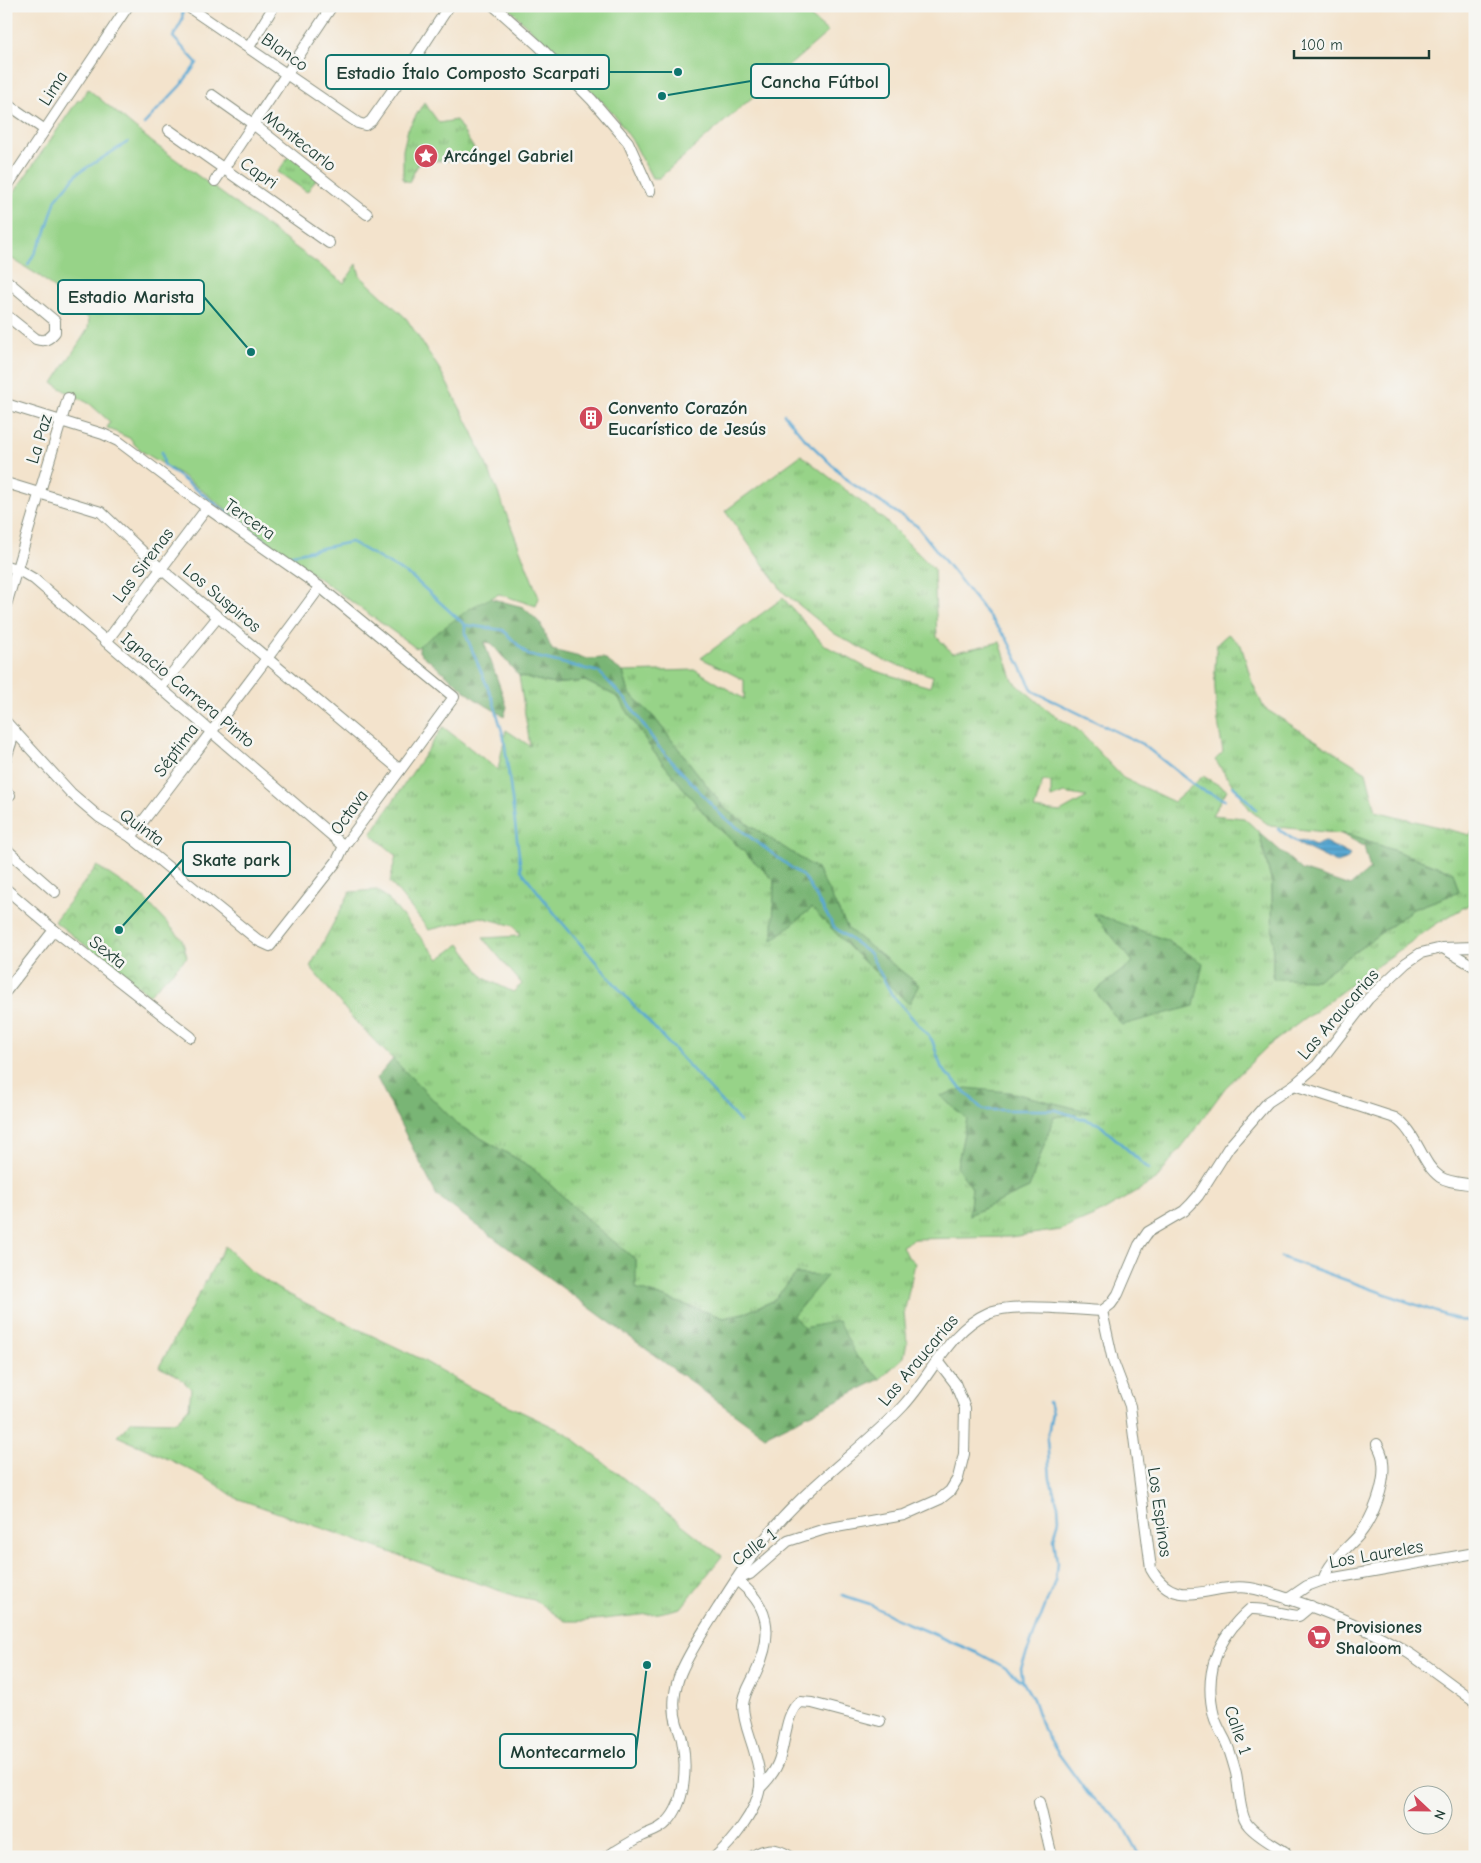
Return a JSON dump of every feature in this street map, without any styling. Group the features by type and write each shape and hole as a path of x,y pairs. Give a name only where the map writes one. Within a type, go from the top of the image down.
{"street":[{"name":"Lima","path":"6,188 128,6"},
{"path":"249,47 274,6"},
{"name":"Blanco","path":"189,7 365,125 371,122 449,6"},
{"path":"494,6 538,46 592,100 628,142 650,191"},
{"path":"215,181 327,8"},
{"name":"Montecarlo","path":"212,95 253,124 367,214"},
{"path":"6,103 45,130"},
{"name":"Capri","path":"169,130 329,243"},
{"path":"6,315 36,340 46,340 55,332 55,321 7,282"},
{"name":"La Paz","path":"6,605 68,398"},
{"name":"Tercera","path":"6,404 103,434 118,441 206,508 320,587 454,696"},
{"name":"Los Suspiros","path":"6,483 101,512 161,569 400,770"},
{"name":"Las Sirenas","path":"106,642 206,508"},
{"name":"Ignacio Carrera Pinto","path":"6,566 17,569 34,579 344,846"},
{"name":"Séptima","path":"131,837 211,730 269,658 320,587"},
{"path":"160,688 218,617"},
{"name":"Octava","path":"270,946 337,861 344,846 454,696"},
{"name":"Quinta","path":"6,722 71,793 100,817 131,837 259,941 270,946"},
{"path":"6,758 15,731"},
{"path":"6,849 55,892"},
{"name":"Sexta","path":"6,889 160,1015 191,1037"},
{"path":"8,984 54,930"},
{"name":"Las Araucarias","path":"611,1855 642,1836 659,1829 668,1822 674,1812 682,1793 684,1754 682,1738 676,1722 675,1687 690,1652 736,1580 760,1544 796,1503 902,1406 925,1380 960,1331 974,1319 991,1311 1011,1307 1102,1311 1111,1304 1118,1294 1139,1245 1148,1232 1184,1211 1191,1204 1229,1147 1268,1102 1294,1085 1318,1065 1368,999 1382,984 1406,963 1421,953 1442,948 1475,947"},
{"path":"1442,948 1475,967"},
{"path":"1294,1085 1395,1118 1406,1126 1434,1171 1442,1178 1475,1185"},
{"name":"Los Espinos","path":"1102,1311 1113,1361 1130,1406 1151,1569 1158,1581 1166,1589 1176,1593 1188,1594 1233,1586 1251,1588 1311,1606 1364,1629 1410,1654 1475,1701"},
{"name":"Calle 1","path":"736,1580 750,1574 788,1540 825,1529 904,1515 940,1498 950,1490 958,1478 964,1454 965,1408 955,1383 938,1361"},
{"path":"1323,1580 1330,1564 1361,1532 1373,1511 1384,1464 1377,1444"},
{"name":"Los Laureles","path":"1288,1599 1307,1586 1323,1580 1475,1554"},
{"name":"Calle 1","path":"714,1857 727,1846 741,1826 754,1806 760,1788 760,1774 745,1720 743,1705 747,1690 765,1652 765,1619 761,1605 750,1590 736,1580"},
{"name":"Calle 1","path":"1288,1857 1285,1852 1247,1824 1243,1815 1239,1786 1232,1761 1214,1717 1211,1680 1213,1664 1219,1647 1237,1620 1250,1609 1274,1610 1290,1616 1298,1616 1311,1606"},
{"path":"760,1788 771,1777 778,1764 792,1710 800,1702 812,1703 880,1721"},
{"path":"1039,1802 1052,1857"},
{"path":"751,1857 768,1848 777,1849 791,1857"},
{"path":"611,1855 628,1857"}],"green space":[{"path":"507,6 798,6 828,32 659,178 652,178 634,143 612,112"},
{"path":"88,89 152,142 344,283 357,264 360,276 406,318 440,370 472,431 539,598 536,606 499,594 472,607 416,648 281,551 180,474 143,452 131,439 107,428 110,422 90,404 53,383 88,329 89,319 41,277 6,255 6,204 78,100 81,100"},
{"path":"424,102 439,123 456,120 481,160 420,161 409,182 403,180 403,150 408,129"},
{"path":"290,154 320,174 307,192 278,172"},
{"path":"801,455 887,522 934,569 937,637 952,653 1000,642 1013,681 1052,714 1078,730 1123,778 1174,802 1203,776 1227,790 1212,815 1244,818 1259,832 1272,884 1273,978 1317,980 1413,909 1459,892 1453,872 1352,835 1270,826 1251,811 1215,760 1223,752 1216,698 1217,644 1228,634 1241,645 1252,682 1264,708 1366,772 1376,811 1470,835 1475,828 1475,901 1436,924 1268,1046 1225,1088 1156,1180 1098,1214 1061,1230 1010,1237 914,1239 902,1246 906,1255 915,1263 904,1313 907,1342 904,1357 880,1379 857,1357 803,1328 793,1316 826,1276 796,1274 773,1301 747,1312 724,1318 635,1288 636,1260 589,1221 531,1167 458,1125 355,1021 310,967 350,892 377,890 388,899 439,959 460,944 484,978 513,992 522,984 483,938 520,936 514,926 481,917 429,930 390,882 396,855 371,834 443,727 498,770 506,730 530,746 519,676 554,684 585,681 618,697 653,751 707,817 774,880 773,939 812,908 855,953 909,1003 919,985 848,929 817,869 726,810 653,716 629,693 623,672 696,670 744,699 744,680 701,658 783,598 824,645 869,669 930,687 933,676 887,662 835,634 783,592 725,511","holes":["1043,781 1051,782 1051,798 1064,793 1087,797 1060,812 1034,809","1094,914 1194,1006 1095,991 1134,962","1009,1092 1089,1112 1054,1117 1029,1188 969,1215 972,1188 957,1167 967,1119"]},
{"path":"489,598 523,607 540,623 552,650 588,659 603,658 623,672 629,693 653,716 726,810 817,869 848,929 919,985 909,1004 855,953 812,908 773,940 774,880 707,817 653,751 618,697 585,681 554,684 519,676 491,643 484,642 507,707 504,716 475,699 419,652 421,614"},
{"path":"1259,832 1302,870 1350,886 1370,869 1364,846 1342,834 1352,835 1453,872 1459,892 1413,909 1317,980 1273,979 1272,884"},
{"path":"97,866 143,897 182,939 187,957 149,995 54,921"},
{"path":"1093,913 1166,940 1203,963 1194,1006 1122,1025 1095,991 1133,962"},
{"path":"393,1059 458,1125 531,1167 589,1221 636,1260 636,1288 724,1318 747,1312 773,1301 796,1274 827,1276 793,1316 804,1328 838,1321 857,1357 880,1379 765,1436 437,1196 377,1078"},
{"path":"966,1088 1009,1092 1091,1112 1054,1117 1029,1188 969,1215 972,1188 957,1167 967,1119 940,1096"},
{"path":"225,1246 252,1272 278,1289 417,1357 469,1387 566,1433 722,1556 681,1608 659,1613 585,1621 565,1621 534,1600 515,1596 236,1498 194,1472 117,1436 132,1421 176,1422 189,1407 191,1389 178,1376 159,1367"}],"water":[{"path":"1306,841 1315,845 1325,842 1350,855 1346,860 1337,863 1297,842"}],"waterway":[{"path":"144,124 181,85 197,63 173,37 182,21 183,6"},
{"path":"28,265 45,234 56,199 78,173 128,142"},
{"path":"784,414 804,438 851,483 917,526 1007,639 1033,691 1142,744 1198,788 1225,800"},
{"path":"162,452 164,465 284,556 351,542 412,577 465,625 503,630 528,655 599,672 626,700 658,746 722,816 805,878 834,927 870,954 892,995 932,1040 942,1069 983,1110 1056,1110 1099,1124 1149,1169"},
{"path":"465,625 465,633 493,700 504,738 521,870 559,919 627,998 740,1122"},
{"path":"1233,786 1256,809"},
{"path":"1278,829 1297,842"},
{"path":"1281,1257 1475,1324"},
{"path":"1023,1682 1021,1668 1055,1581 1057,1563 1054,1539 1059,1519 1058,1505 1050,1479 1047,1439 1052,1413 1049,1402"},
{"path":"842,1595 870,1604 895,1618 980,1654 1004,1667 1023,1682 1033,1699 1043,1729 1058,1753 1088,1794 1121,1822 1140,1857"}],"place":[{"name":"Estadio Ítalo Composto Scarpati","path":"678,72"},
{"name":"Cancha Fútbol","path":"662,96"},
{"name":"Arcángel Gabriel","path":"426,156"},
{"name":"Estadio Marista","path":"251,352"},
{"name":"Convento Corazón Eucarístico de Jesús","path":"591,418"},
{"name":"Skate park","path":"119,930"},
{"name":"Provisiones Shaloom","path":"1319,1637"},
{"name":"Montecarmelo","path":"647,1665"}]}
